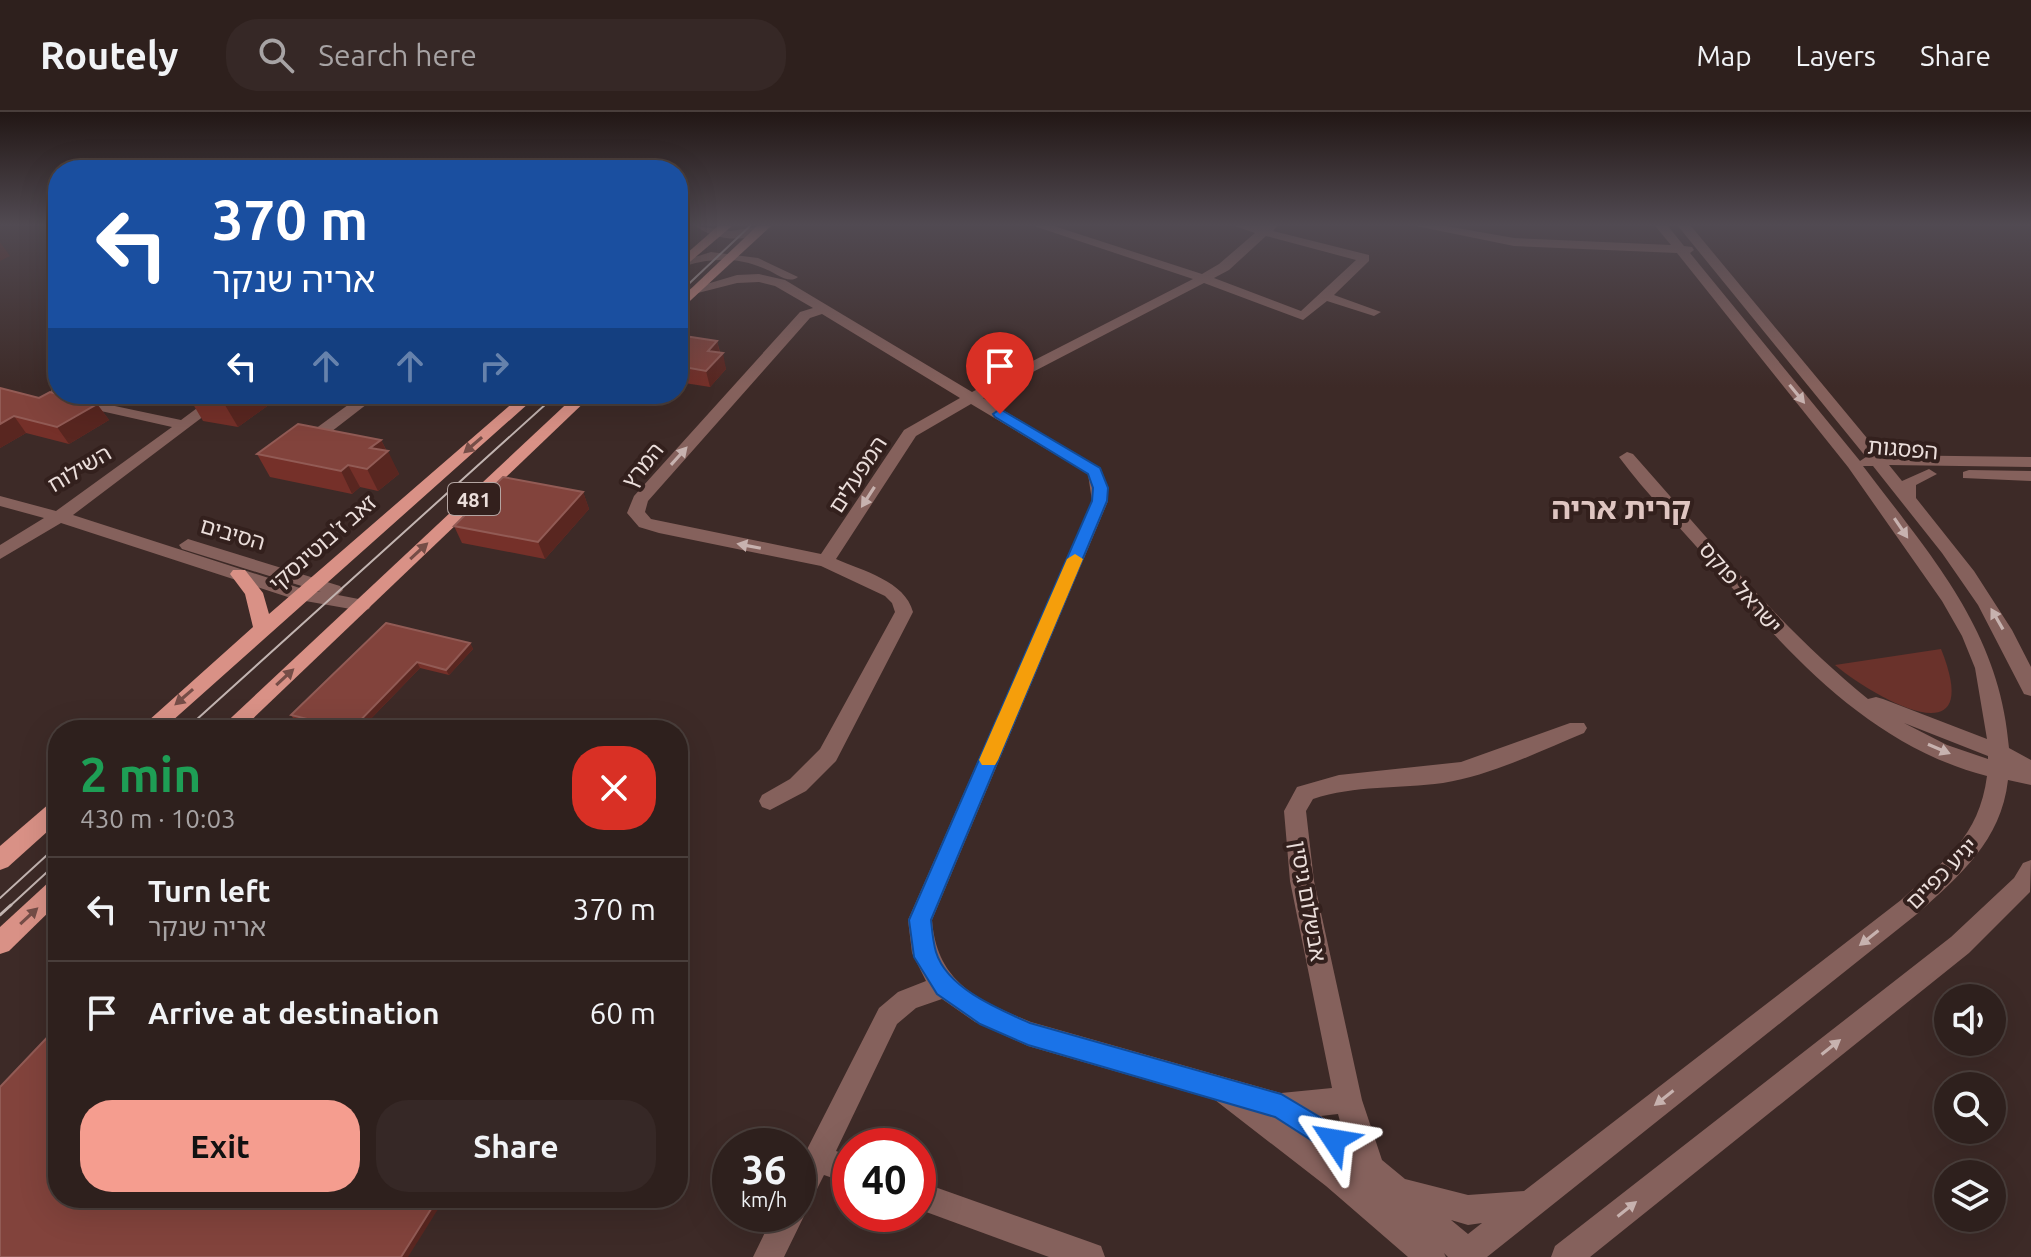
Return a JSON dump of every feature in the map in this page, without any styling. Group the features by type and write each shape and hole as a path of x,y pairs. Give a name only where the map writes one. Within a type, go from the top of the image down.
{"main road":[{"path":"688,299 709,279"},
{"name":"זאב ז'בוטינסקי","path":"159,720 521,404"},
{"name":"481","path":"239,720 575,404"},
{"path":"239,574 254,593 263,628"},
{"path":"0,860 48,818"},
{"path":"0,943 48,897"}],"street":[{"path":"695,292 733,280 755,279"},
{"path":"772,279 1095,472 1100,488 1100,501 920,920 925,957 946,986 989,1017 1028,1034 1281,1106 1316,1127 1381,1189 1431,1257"},
{"path":"794,279 823,300 825,309"},
{"name":"המפעלים","path":"826,561 910,433 934,417 1200,279"},
{"path":"1206,279 1303,316 1342,279"},
{"name":"יגיע כפיים","path":"1467,1255 1909,907 1972,849 1992,809 1997,761 1994,709 1977,647 1936,579 1883,502 1703,279"},
{"path":"1729,279 1908,498 1983,596 2018,656 2031,689"},
{"path":"1325,296 1374,312"},
{"name":"המרץ","path":"825,309 805,315 640,500 636,513 645,523 665,529 826,561"},
{"path":"88,404 183,425"},
{"name":"השילוח","path":"54,515 212,404"},
{"path":"321,432 359,404"},
{"path":"1859,438 1924,467 1909,482 1906,490 1908,498"},
{"name":"ישראל פוקס","path":"1627,457 1802,656 1855,702 1900,730 2031,770"},
{"name":"הפסגות","path":"1924,467 2031,462"},
{"name":"הפסגות","path":"1854,466 1924,467 2031,476"},
{"name":"הסיבים","path":"0,501 104,529 239,574 308,589"},
{"path":"0,544 54,515"},
{"path":"0,553 54,515"},
{"name":"הסיבים","path":"104,529 201,549 308,589 362,605"},
{"path":"770,801 798,785 828,755 904,612 901,601 892,592 826,561"},
{"name":"אבשלום גיסין","path":"1381,1189 1356,1130 1348,1100 1302,881 1295,811 1305,793 1325,785 1444,774 1480,767 1577,728"},
{"name":"ישראל פוקס","path":"1997,761 2031,777"},
{"path":"1566,1257 1960,945 2022,885 2031,870"},
{"path":"832,1163 817,1158 888,1016 907,1000 946,986"},
{"path":"1222,1090 1381,1189 1467,1255"},
{"path":"1281,1106 1348,1100"},
{"path":"1381,1189 1468,1210 1505,1209 1528,1204"},
{"path":"1381,1189 1406,1257"},
{"path":"936,1201 1090,1257"},
{"path":"768,1257 781,1232"}],"shaded area":[{"path":"1941,649 1951,683 1949,704 1938,712 1920,712 1898,704 1875,693 1835,665"}],"building":[{"path":"688,337 717,341 708,351 723,353 706,371 688,368"},
{"path":"0,388 39,398 48,393 48,404 97,404 57,427 14,416 0,424"},
{"path":"298,424 381,440 370,448 388,451 367,469 348,465 341,471 257,454"},
{"path":"503,477 583,492 538,542 454,526"},
{"path":"386,623 470,643 446,670 417,662 361,720 311,720 291,715"},
{"path":"48,1037 48,1208 432,1208 401,1257 0,1257 0,1087"}],"tram line":[{"path":"688,285 693,279"},
{"path":"196,720 546,404"},
{"path":"0,898 48,854"},
{"path":"9,907 48,871"},
{"path":"0,915 11,905"}],"slow traffic":[{"path":"989,760 1075,559"}],"district":[{"name":"קרית אריה","path":"1621,508"}],"route":[{"path":"1000,414 1095,472 1100,501 920,920 925,957 946,986 989,1017 1028,1034 1281,1106 1334,1140"}]}
